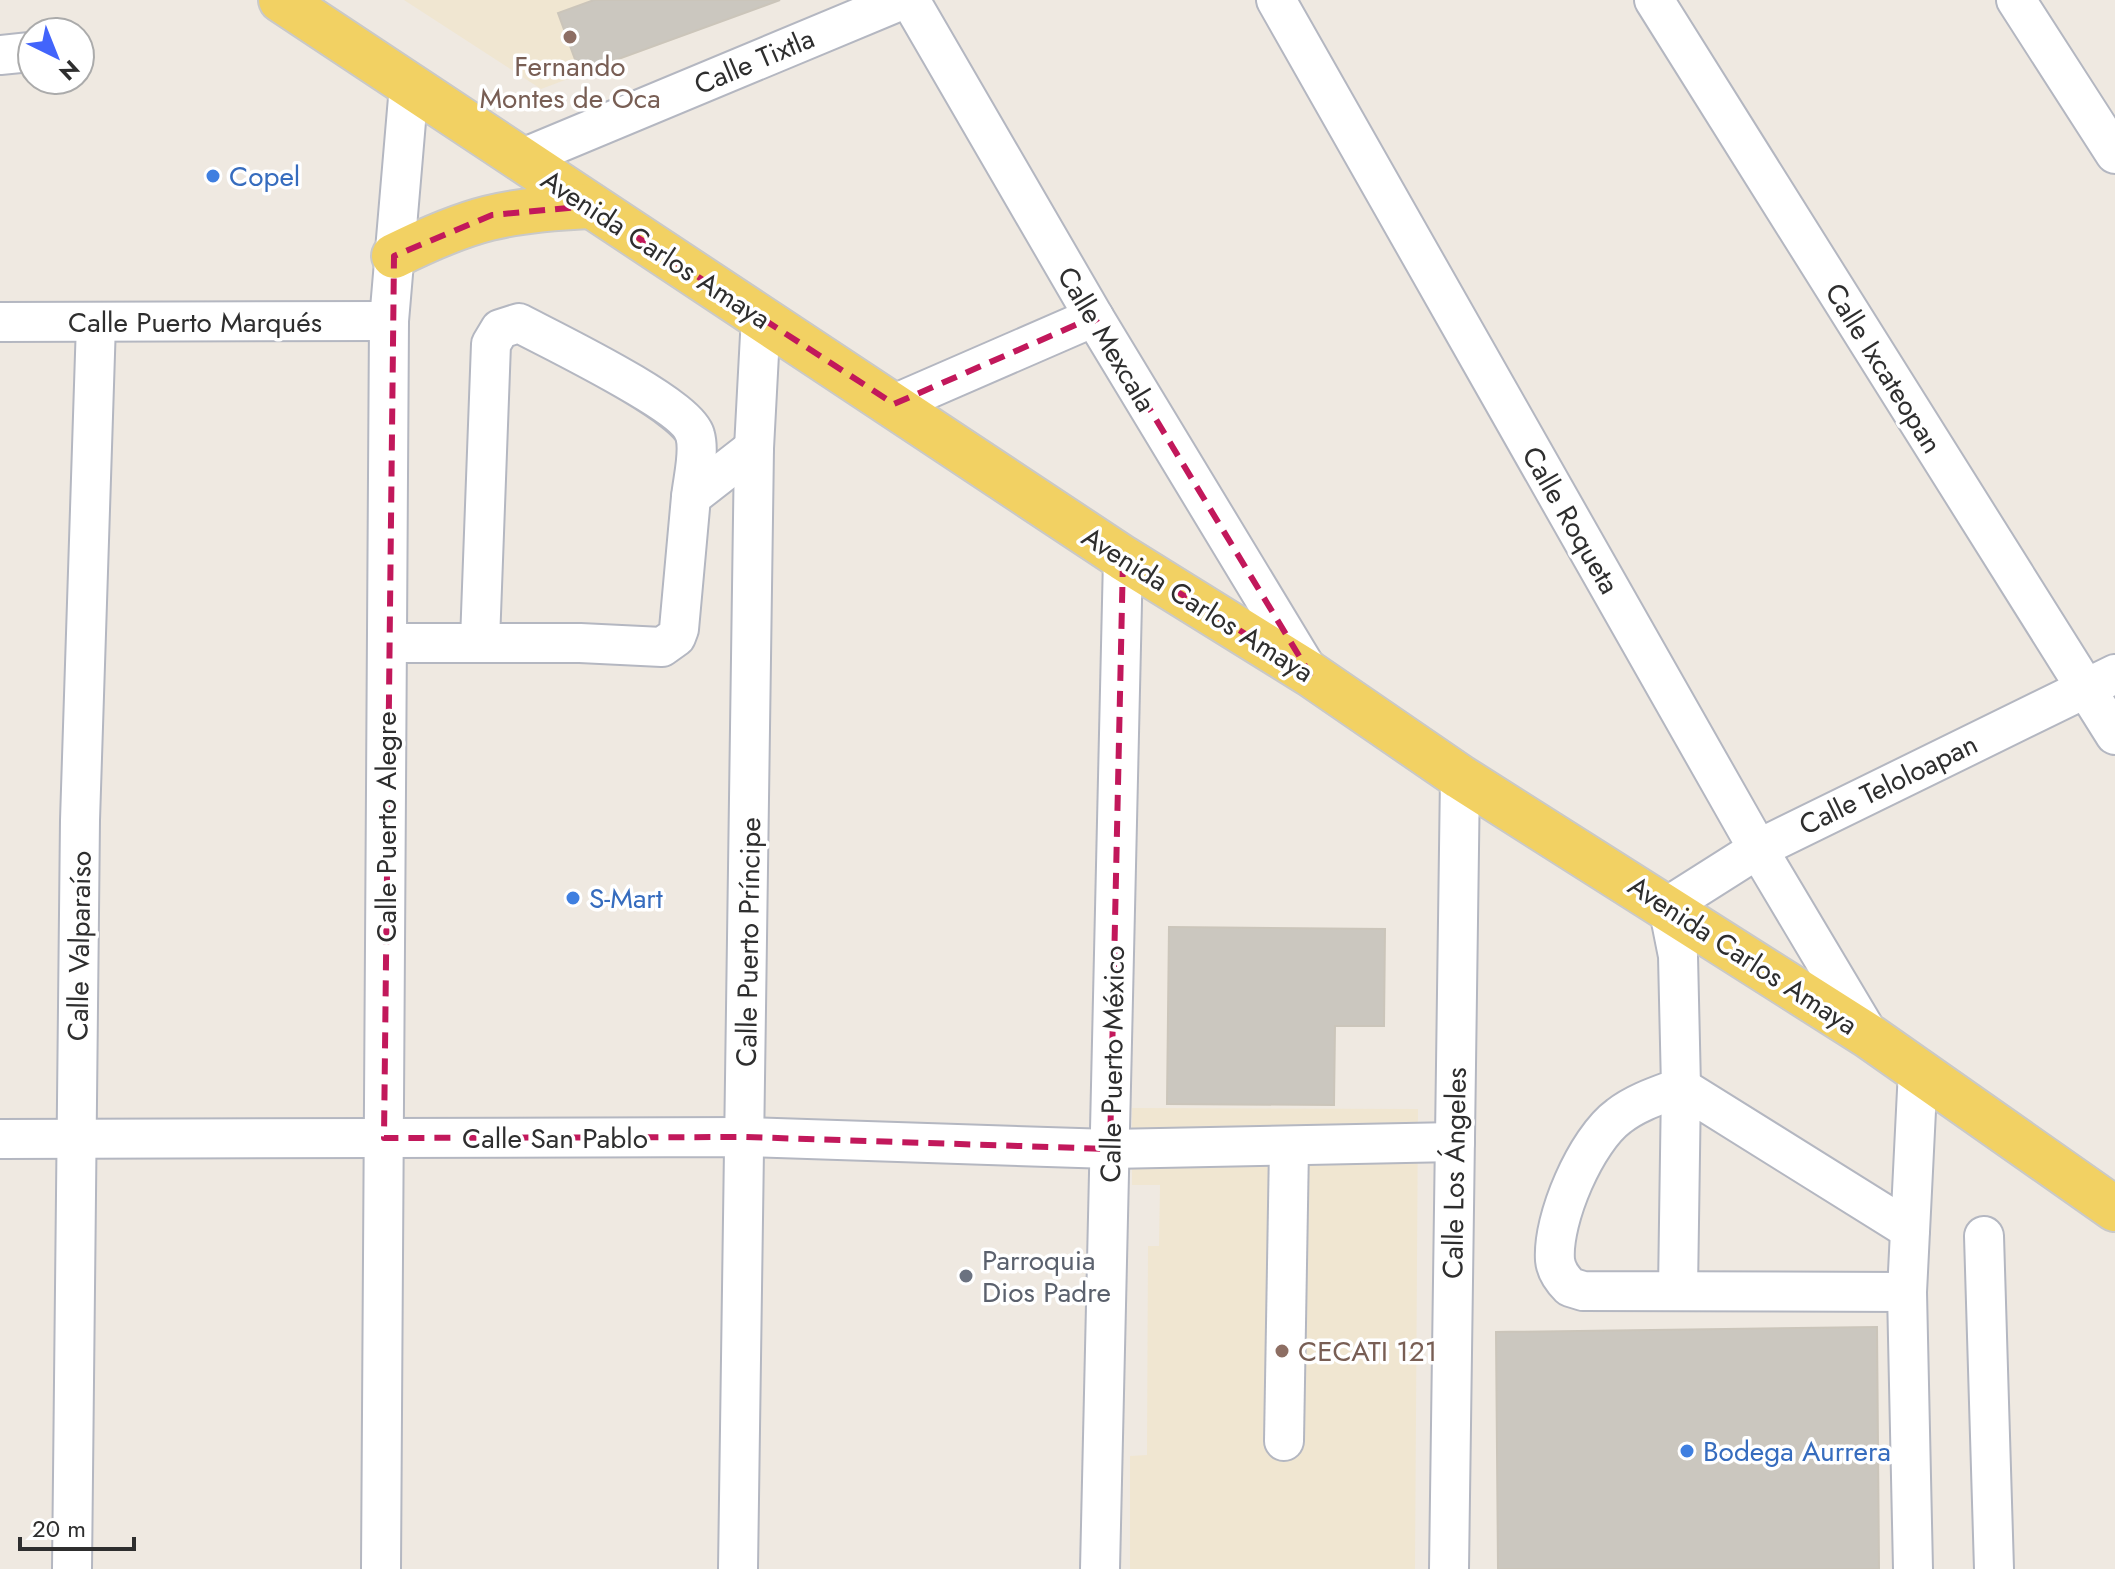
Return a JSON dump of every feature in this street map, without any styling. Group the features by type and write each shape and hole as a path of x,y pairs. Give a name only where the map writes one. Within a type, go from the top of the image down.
{"main road":[{"name":"Avenida Carlos Amaya","path":"281,0 518,160 761,316 1123,558 1310,674 1460,777 1668,906 1870,1037 2115,1209"},
{"path":"394,256 463,223 492,215 589,206"}],"street":[{"name":"Calle Tixtla","path":"518,160 902,0"},
{"name":"Calle Mexcala","path":"910,0 1094,317 1310,674"},
{"name":"Calle Roqueta","path":"1276,0 1758,849 1870,1037"},
{"name":"Calle Ixcateopan","path":"1654,0 2100,681 2115,735"},
{"path":"2016,0 2115,154"},
{"name":"Calle Puerto Alegre","path":"381,1569 389,321 409,86"},
{"name":"Calle Puerto Príncipe","path":"738,1569 754,448 761,316"},
{"path":"894,404 1094,317"},
{"name":"Calle Puerto Marqués","path":"0,322 389,321"},
{"name":"Calle Valparaíso","path":"72,1569 80,820 96,323"},
{"path":"387,643 480,641 662,647 670,643 679,629 696,437 685,418 605,368 519,323 500,329 491,344 480,641"},
{"path":"691,497 754,448"},
{"name":"Calle Puerto México","path":"1100,1569 1123,558"},
{"name":"Calle Teloloapan","path":"1668,906 1758,849 2100,681"},
{"name":"Calle Los Ángeles","path":"1449,1569 1460,777"},
{"path":"1668,906 1678,956 1681,1087 1678,1290"},
{"path":"1913,1569 1907,1292 1918,1070"},
{"path":"1681,1087 1910,1230"},
{"path":"1681,1087 1644,1101 1617,1116 1596,1140 1575,1178 1561,1221 1555,1260 1570,1287 1583,1291 1907,1292"},
{"name":"Calle San Pablo","path":"0,1139 746,1137 1110,1149 1455,1142"},
{"path":"1284,1441 1289,1147"},
{"path":"1984,1236 1994,1569"}],"highlighted area":[{"path":"589,206 894,404 1094,317 1310,674 1123,558 1110,1149 746,1137 384,1138 394,256 492,215"}],"shaded area":[{"name":"Fernando Montes de Oca","path":"404,0 780,0 541,89"},
{"name":"CECATI 121","path":"1132,1108 1418,1109 1415,1569 1130,1569 1130,1456 1147,1455 1148,1246 1159,1246 1160,1185 1132,1185"}],"building":[{"path":"594,0 780,0 580,73 558,13"},
{"path":"1169,927 1385,929 1384,1026 1335,1026 1334,1105 1167,1104"},
{"name":"Bodega Aurrera","path":"1877,1327 1879,1569 1498,1569 1496,1332"}],"place":[{"name":"Fernando Montes de Oca","path":"570,37"},
{"name":"Copel","path":"213,176"},
{"name":"S-Mart","path":"573,898"},
{"name":"Parroquia Dios Padre","path":"966,1276"},
{"name":"CECATI 121","path":"1282,1351"},
{"name":"Bodega Aurrera","path":"1687,1451"}]}
